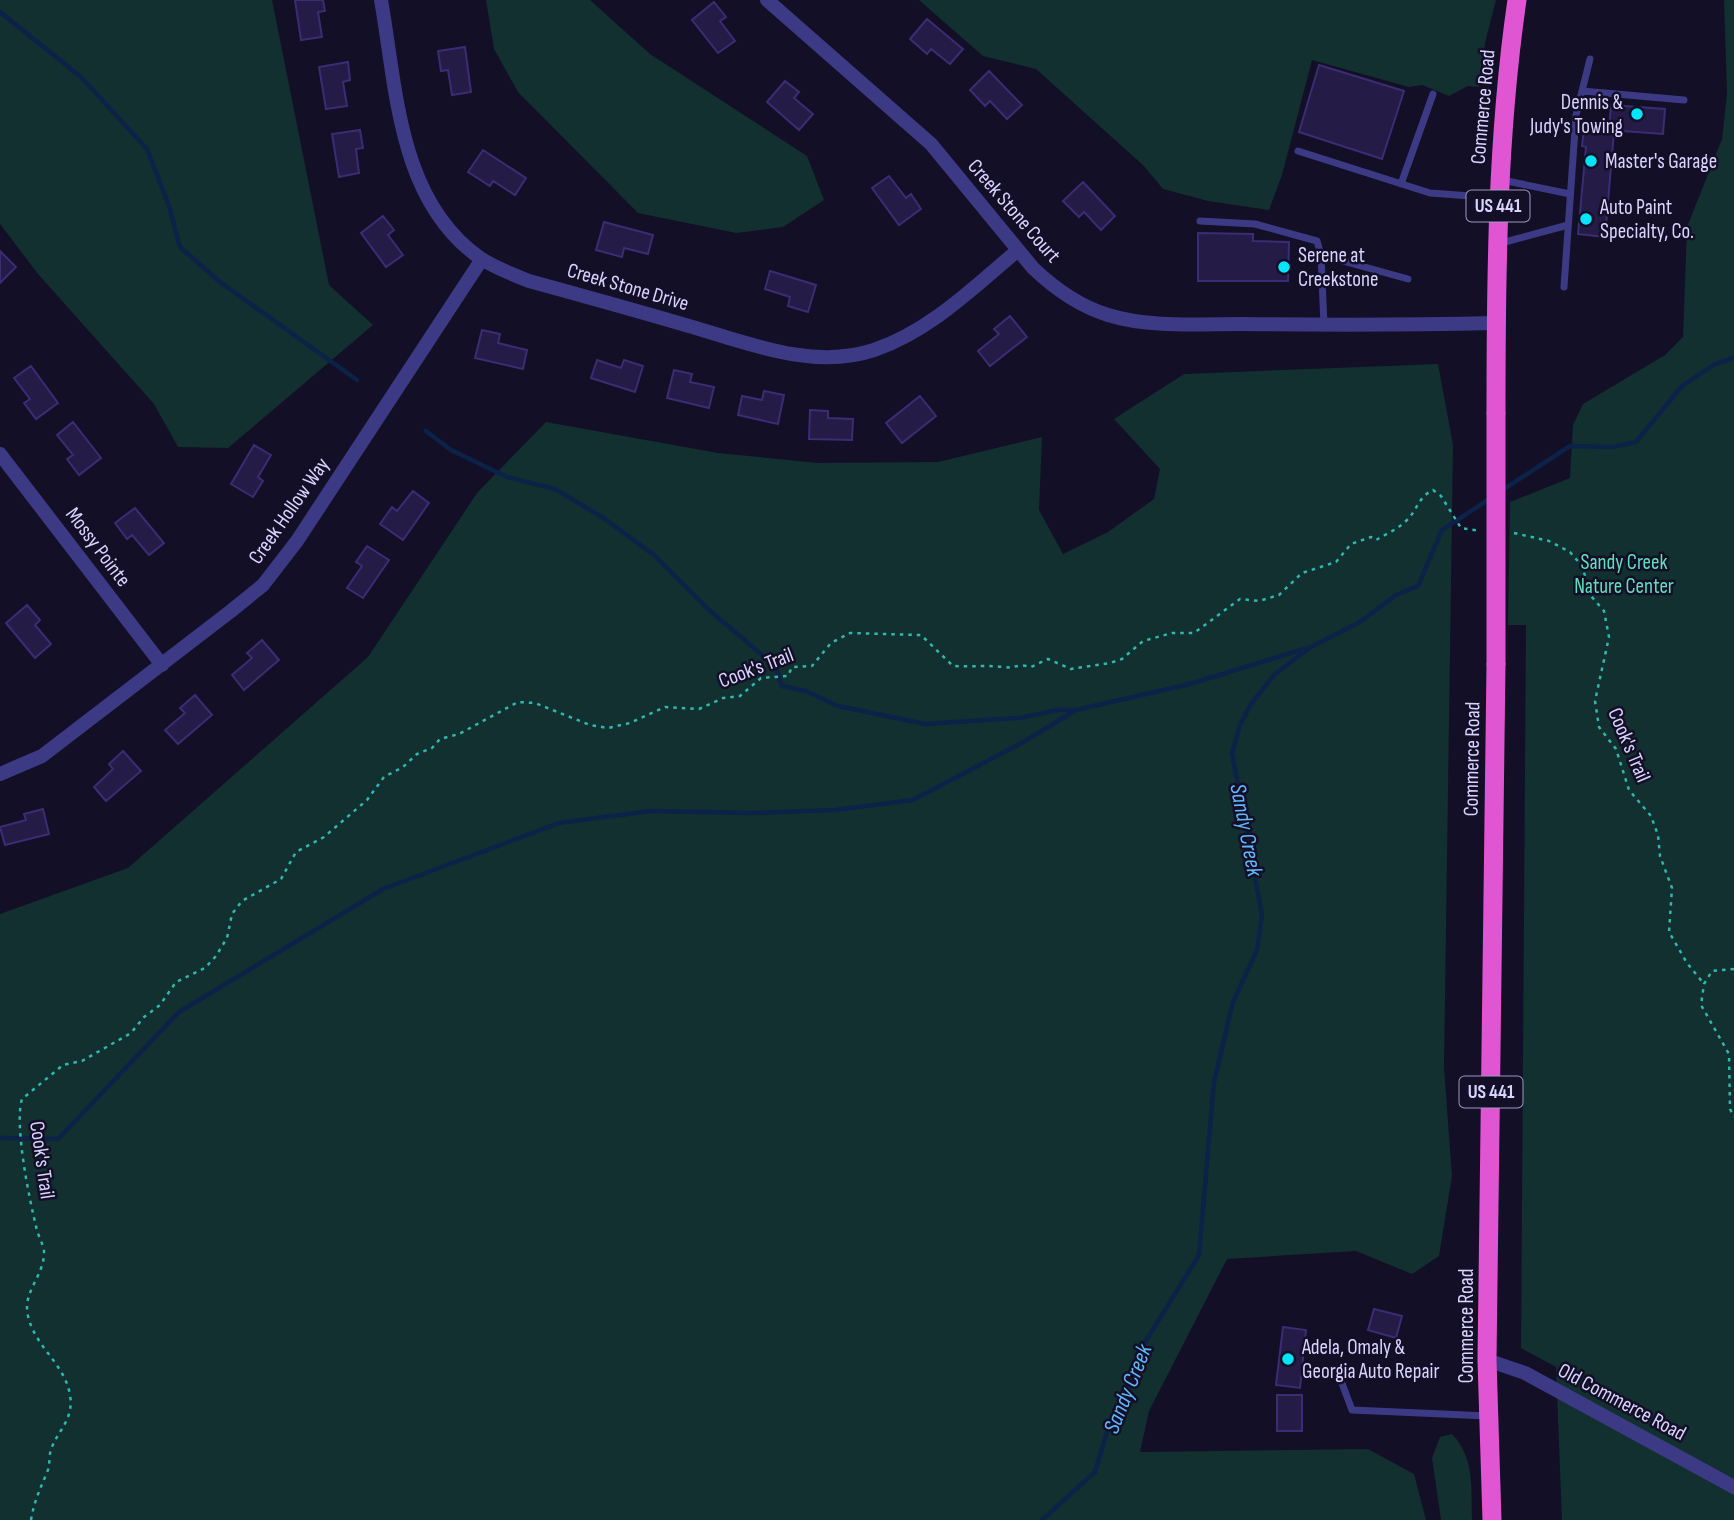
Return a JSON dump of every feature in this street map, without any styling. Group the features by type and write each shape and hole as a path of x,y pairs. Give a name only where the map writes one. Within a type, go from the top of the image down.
{"highway":[{"name":"Commerce Road","path":"1492,1520 1488,1360 1496,664 1497,244 1499,189 1517,0"}],"street":[{"name":"Creek Stone Drive","path":"381,0 406,147 414,170 443,223 482,259 529,281 785,353 830,357 872,351 899,340 949,308 1018,250"},
{"name":"Creek Stone Court","path":"767,0 908,121 931,144 1018,250 1052,286 1080,304 1108,315 1158,323 1496,323"},
{"name":"Creek Hollow Way","path":"0,774 42,756 162,666 263,585 280,565 482,259"},
{"name":"Mossy Pointe","path":"0,454 162,666"},
{"name":"Old Commerce Road","path":"1488,1360 1525,1373 1734,1487"}],"lane":[{"path":"1564,287 1576,115 1590,59"},
{"path":"1582,91 1684,100"},
{"path":"1401,184 1433,94"},
{"path":"1298,151 1430,193 1499,189 1570,194"},
{"path":"1199,221 1255,223 1318,241 1324,325"},
{"path":"1497,244 1568,225"},
{"path":"1321,256 1408,279"},
{"path":"1337,1370 1352,1410 1489,1416"}],"path":[{"name":"Cook's Trail","path":"31,1520 37,1492 48,1468 50,1452 66,1425 71,1404 65,1380 39,1343 28,1317 27,1295 39,1275 44,1248 36,1226 21,1134 20,1107 29,1091 63,1065 82,1061 131,1033 160,1005 176,982 205,968 216,957 227,938 232,914 242,901 281,879 301,847 324,837 367,800 384,777 403,768 417,754 432,748 440,739 459,734 518,702 535,703 590,724 621,726 665,707 699,709 716,700 740,696 767,677 788,676 792,667 812,666 839,637 858,633 921,635 953,666 997,665 1006,668 1019,663 1031,667 1048,659 1071,669 1111,663 1150,639 1194,633 1240,599 1259,601 1279,595 1303,573 1336,562 1350,544 1371,537 1376,540 1396,529 1407,521 1417,503 1429,492 1441,496 1461,528 1482,531"},
{"name":"Cook's Trail","path":"1509,533 1549,541 1570,552 1582,566 1591,596 1604,611 1609,637 1595,701 1600,727 1616,750 1629,790 1651,816 1658,835 1660,856 1672,888 1670,932 1687,963 1704,984"},
{"path":"1734,969 1712,971 1704,984 1701,1005 1729,1054 1730,1109 1734,1117"}],"green space":[{"path":"0,0 272,0 329,285 373,325 228,448 178,447 154,404 38,274 0,224"},
{"path":"486,0 590,0 650,54 807,156 824,200 783,227 736,233 638,213 518,92 494,49"},
{"path":"919,0 1496,0 1485,43 1479,87 1468,86 1449,96 1422,85 1409,87 1312,60 1282,175 1269,210 1208,201 1163,189 1144,166 1036,69 983,56"},
{"name":"Sandy Creek Nature Center","path":"1724,0 1734,0 1734,1520 1562,1520 1556,1367 1521,1348 1526,625 1508,625 1510,502 1570,478 1573,425 1583,404 1665,355 1683,337 1687,227 1722,139 1727,93"},
{"path":"1438,364 1453,445 1444,1067 1452,1176 1439,1256 1412,1274 1356,1251 1227,1259 1149,1411 1140,1452 1368,1449 1414,1474 1426,1520 0,1520 0,914 128,868 368,657 477,493 546,422 718,453 818,463 938,462 1042,437 1039,510 1063,554 1108,532 1154,499 1160,469 1114,419 1184,374"},
{"path":"1452,1434 1465,1453 1468,1464 1472,1520 1441,1520 1432,1458 1440,1437"}],"building":[{"path":"295,0 323,0 325,11 318,12 322,37 301,40"},
{"path":"714,2 726,17 720,21 735,41 718,53 692,20"},
{"path":"927,19 963,49 950,64 931,49 927,54 910,39"},
{"path":"465,47 471,92 452,95 448,70 441,71 438,51"},
{"path":"348,62 350,80 343,82 347,106 326,109 319,67"},
{"path":"1319,65 1404,91 1382,159 1299,132"},
{"path":"989,71 1022,105 1007,119 990,101 985,106 970,90"},
{"path":"785,81 799,92 794,98 813,114 799,130 767,102"},
{"path":"1611,105 1665,109 1663,134 1609,130"},
{"path":"1584,129 1614,132 1605,237 1578,234 1586,147 1582,146"},
{"path":"360,130 363,148 356,149 359,173 339,177 332,134"},
{"path":"483,150 526,178 515,195 493,181 490,186 468,172"},
{"path":"889,176 906,198 911,194 921,209 899,225 872,188"},
{"path":"1083,182 1115,216 1101,230 1084,212 1079,217 1063,201"},
{"path":"383,216 394,230 388,235 403,255 386,267 361,233"},
{"path":"604,222 653,235 648,254 624,248 622,257 596,250"},
{"path":"1198,233 1253,234 1253,241 1289,242 1288,281 1198,281"},
{"path":"0,251 16,267 0,283"},
{"path":"770,271 816,285 808,312 788,306 790,297 765,289"},
{"path":"1010,316 1027,337 990,366 978,351 999,334 994,329"},
{"path":"482,330 500,334 498,343 527,350 523,369 475,358"},
{"path":"597,360 621,368 624,360 643,366 635,392 591,378"},
{"path":"31,366 58,403 36,419 24,403 30,399 14,378"},
{"path":"674,370 692,374 690,382 714,387 709,408 667,398"},
{"path":"764,391 784,395 778,424 738,415 742,396 762,400"},
{"path":"920,396 936,416 902,443 886,423"},
{"path":"810,410 828,411 828,418 853,419 852,440 809,439"},
{"path":"73,422 101,458 79,475 67,459 73,455 57,435"},
{"path":"254,445 271,455 258,477 263,481 253,497 231,484"},
{"path":"413,491 429,503 403,540 380,524 392,507 397,511"},
{"path":"135,508 164,543 149,555 132,535 127,539 115,523"},
{"path":"367,546 389,560 363,598 347,588 362,566 356,562"},
{"path":"27,605 40,620 35,625 51,644 35,658 6,623"},
{"path":"262,640 279,660 244,690 232,675 252,658 247,653"},
{"path":"195,695 212,715 178,744 165,730 185,713 180,708"},
{"path":"123,751 141,771 106,801 94,787 113,769 109,764"},
{"path":"43,809 49,834 5,845 0,827 26,820 24,814"},
{"path":"1374,1309 1402,1316 1396,1338 1368,1330"},
{"path":"1283,1327 1306,1330 1300,1388 1276,1385"},
{"path":"1277,1395 1302,1395 1302,1431 1277,1431"}],"waterway":[{"path":"0,12 81,77 147,149 169,206 180,247 220,282 357,380"},
{"name":"Sandy Creek","path":"1501,491 1570,446 1613,447 1636,442 1682,386 1715,364 1734,358"},
{"path":"426,431 451,450 507,477 555,489 602,517 654,555 708,609 775,666 782,686 806,691 838,706 925,724 1019,718 1058,710 1076,710 1190,684 1304,649"},
{"name":"Sandy Creek","path":"1042,1520 1095,1472 1107,1432 1139,1352 1199,1255 1214,1082 1233,1002 1257,950 1262,915 1232,753 1240,725 1251,704 1274,675 1309,648 1360,622 1396,595 1418,586 1442,530 1491,498"},
{"path":"0,1138 58,1139 179,1012 383,889 559,823 650,811 754,813 835,810 913,800 1025,741 1076,710"}],"place":[{"name":"Dennis & Judy's Towing","path":"1637,114"},
{"name":"Master's Garage","path":"1591,161"},
{"name":"Auto Paint Specialty, Co.","path":"1586,219"},
{"name":"Serene at Creekstone","path":"1284,267"},
{"name":"Adela, Omaly & Georgia Auto Repair","path":"1288,1359"}]}
